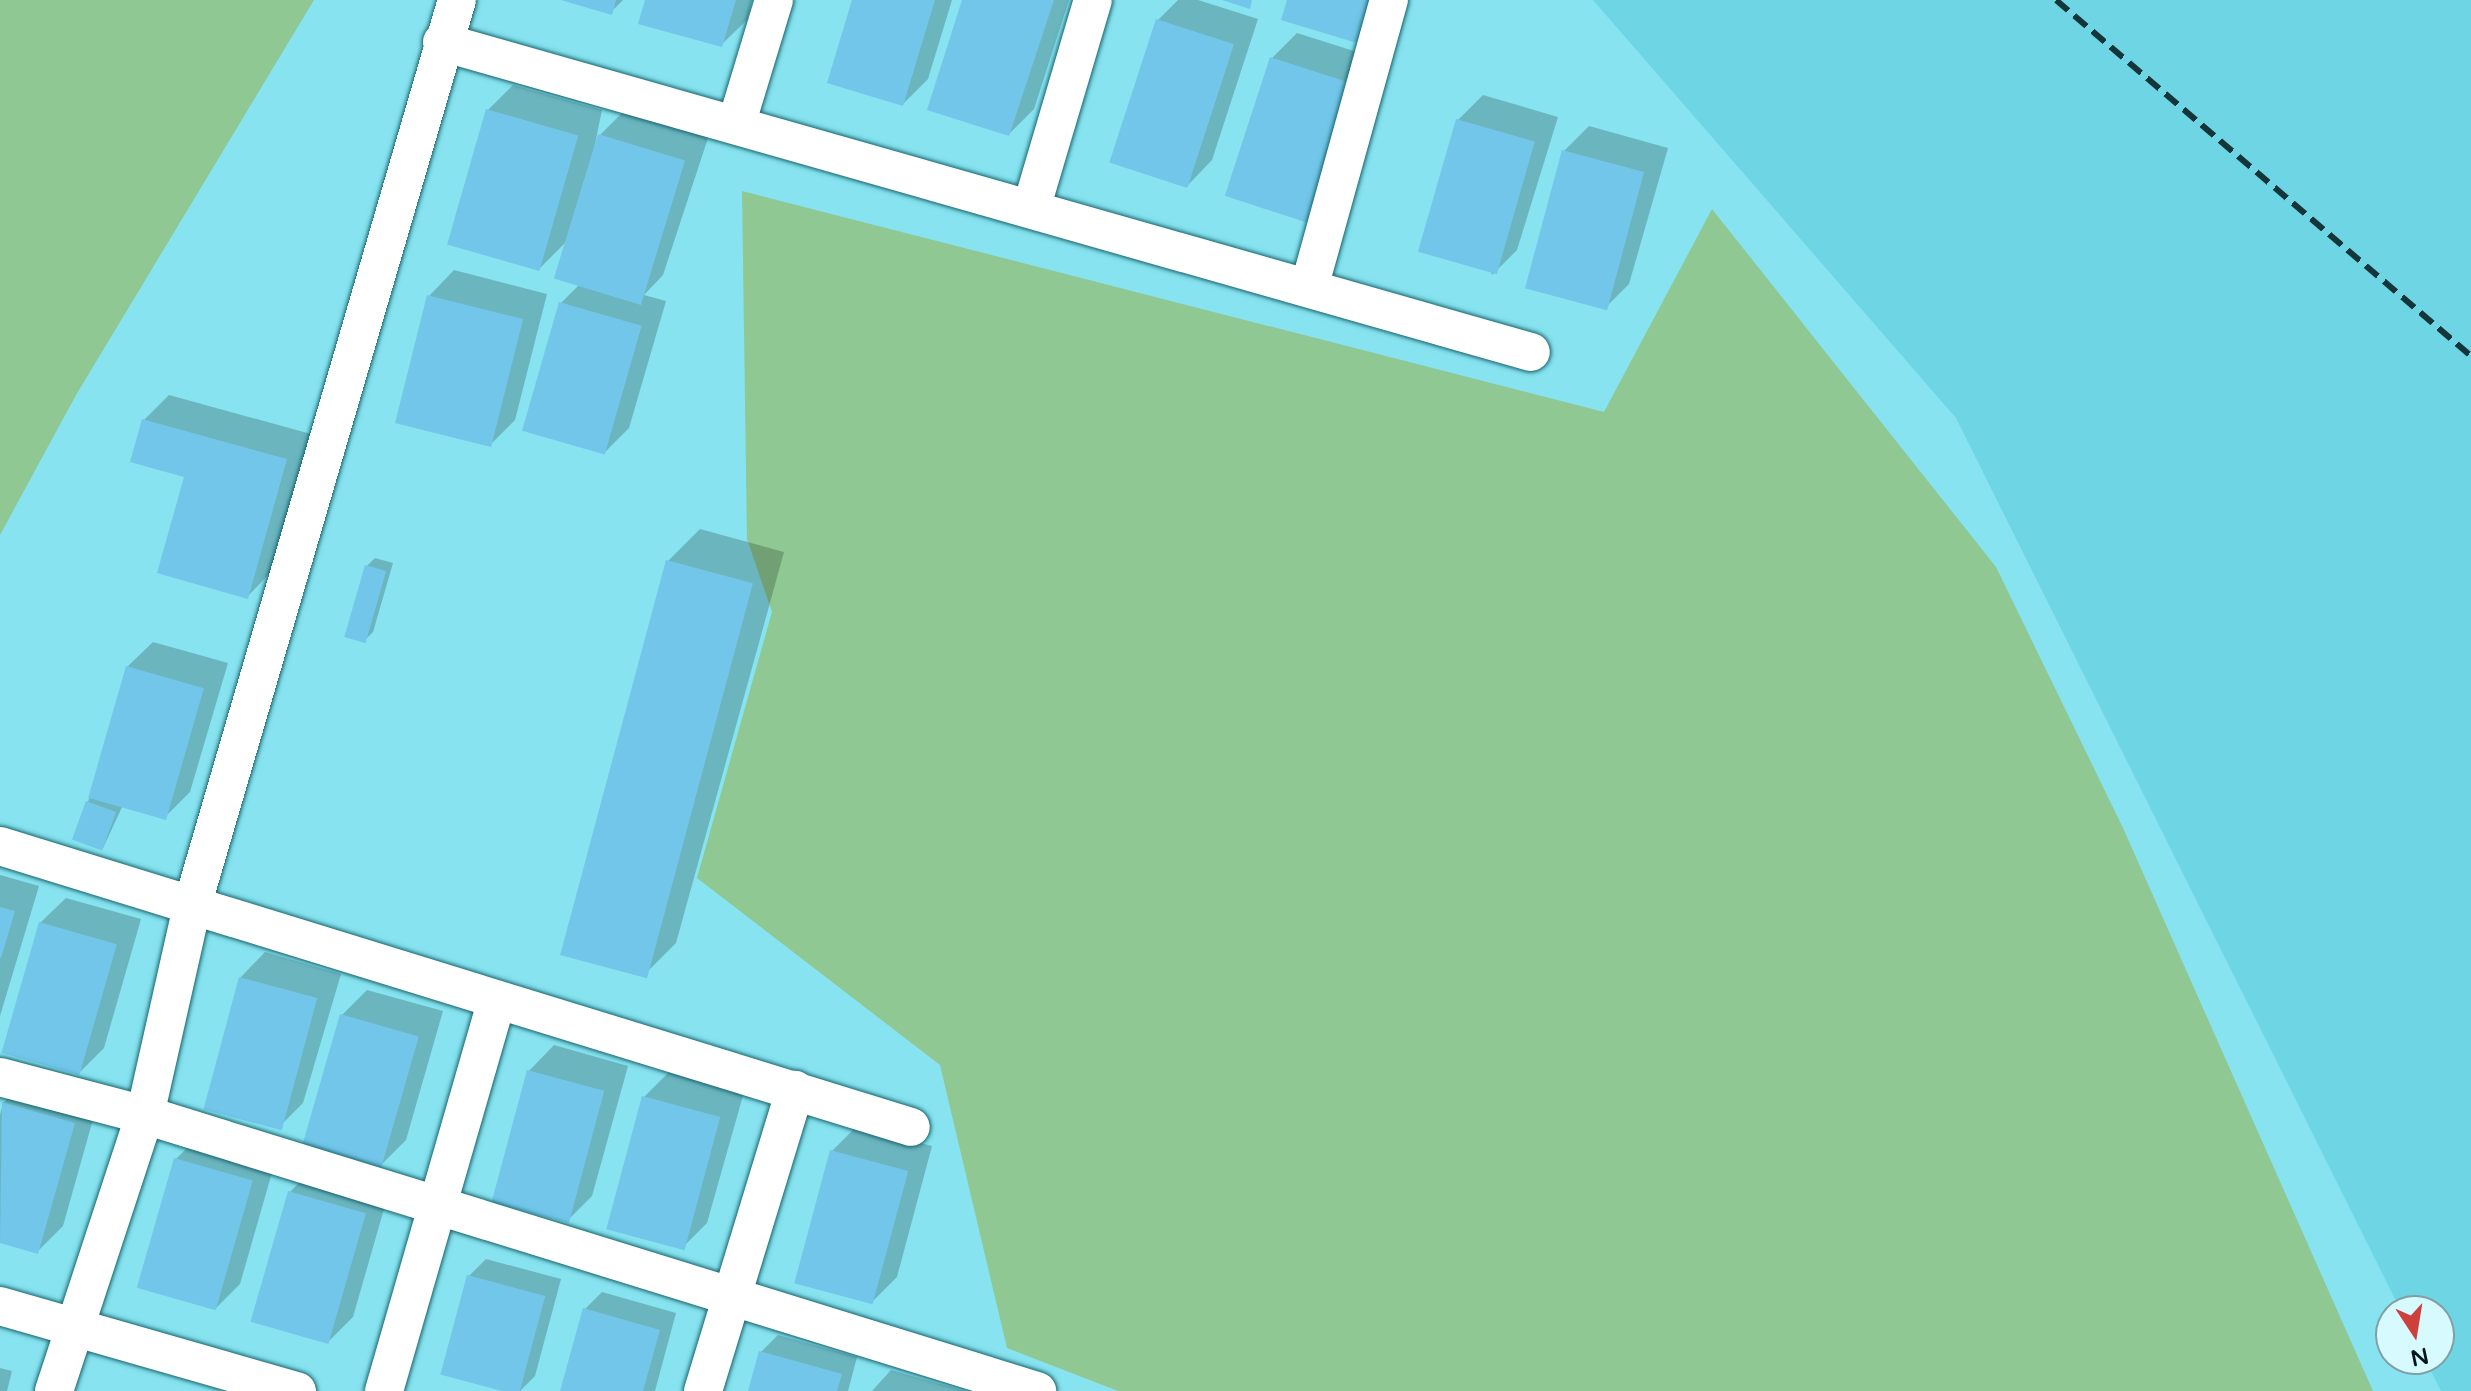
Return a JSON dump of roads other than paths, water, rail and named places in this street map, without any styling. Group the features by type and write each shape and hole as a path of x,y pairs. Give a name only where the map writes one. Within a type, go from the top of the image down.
{"street":[{"path":"54,1391 145,1115 192,906 442,42 457,0"},
{"path":"736,125 774,0"},
{"path":"1031,209 1093,0"},
{"path":"1309,288 1389,0"},
{"path":"442,42 1531,352"},
{"path":"0,846 496,1003 911,1127"},
{"path":"384,1391 496,1003"},
{"path":"0,1077 145,1115 437,1208 732,1295 993,1385 1037,1391"},
{"path":"703,1391 795,1090"},
{"path":"0,1306 297,1391"}],"railway":[{"path":"2056,0 2471,356"}]}
